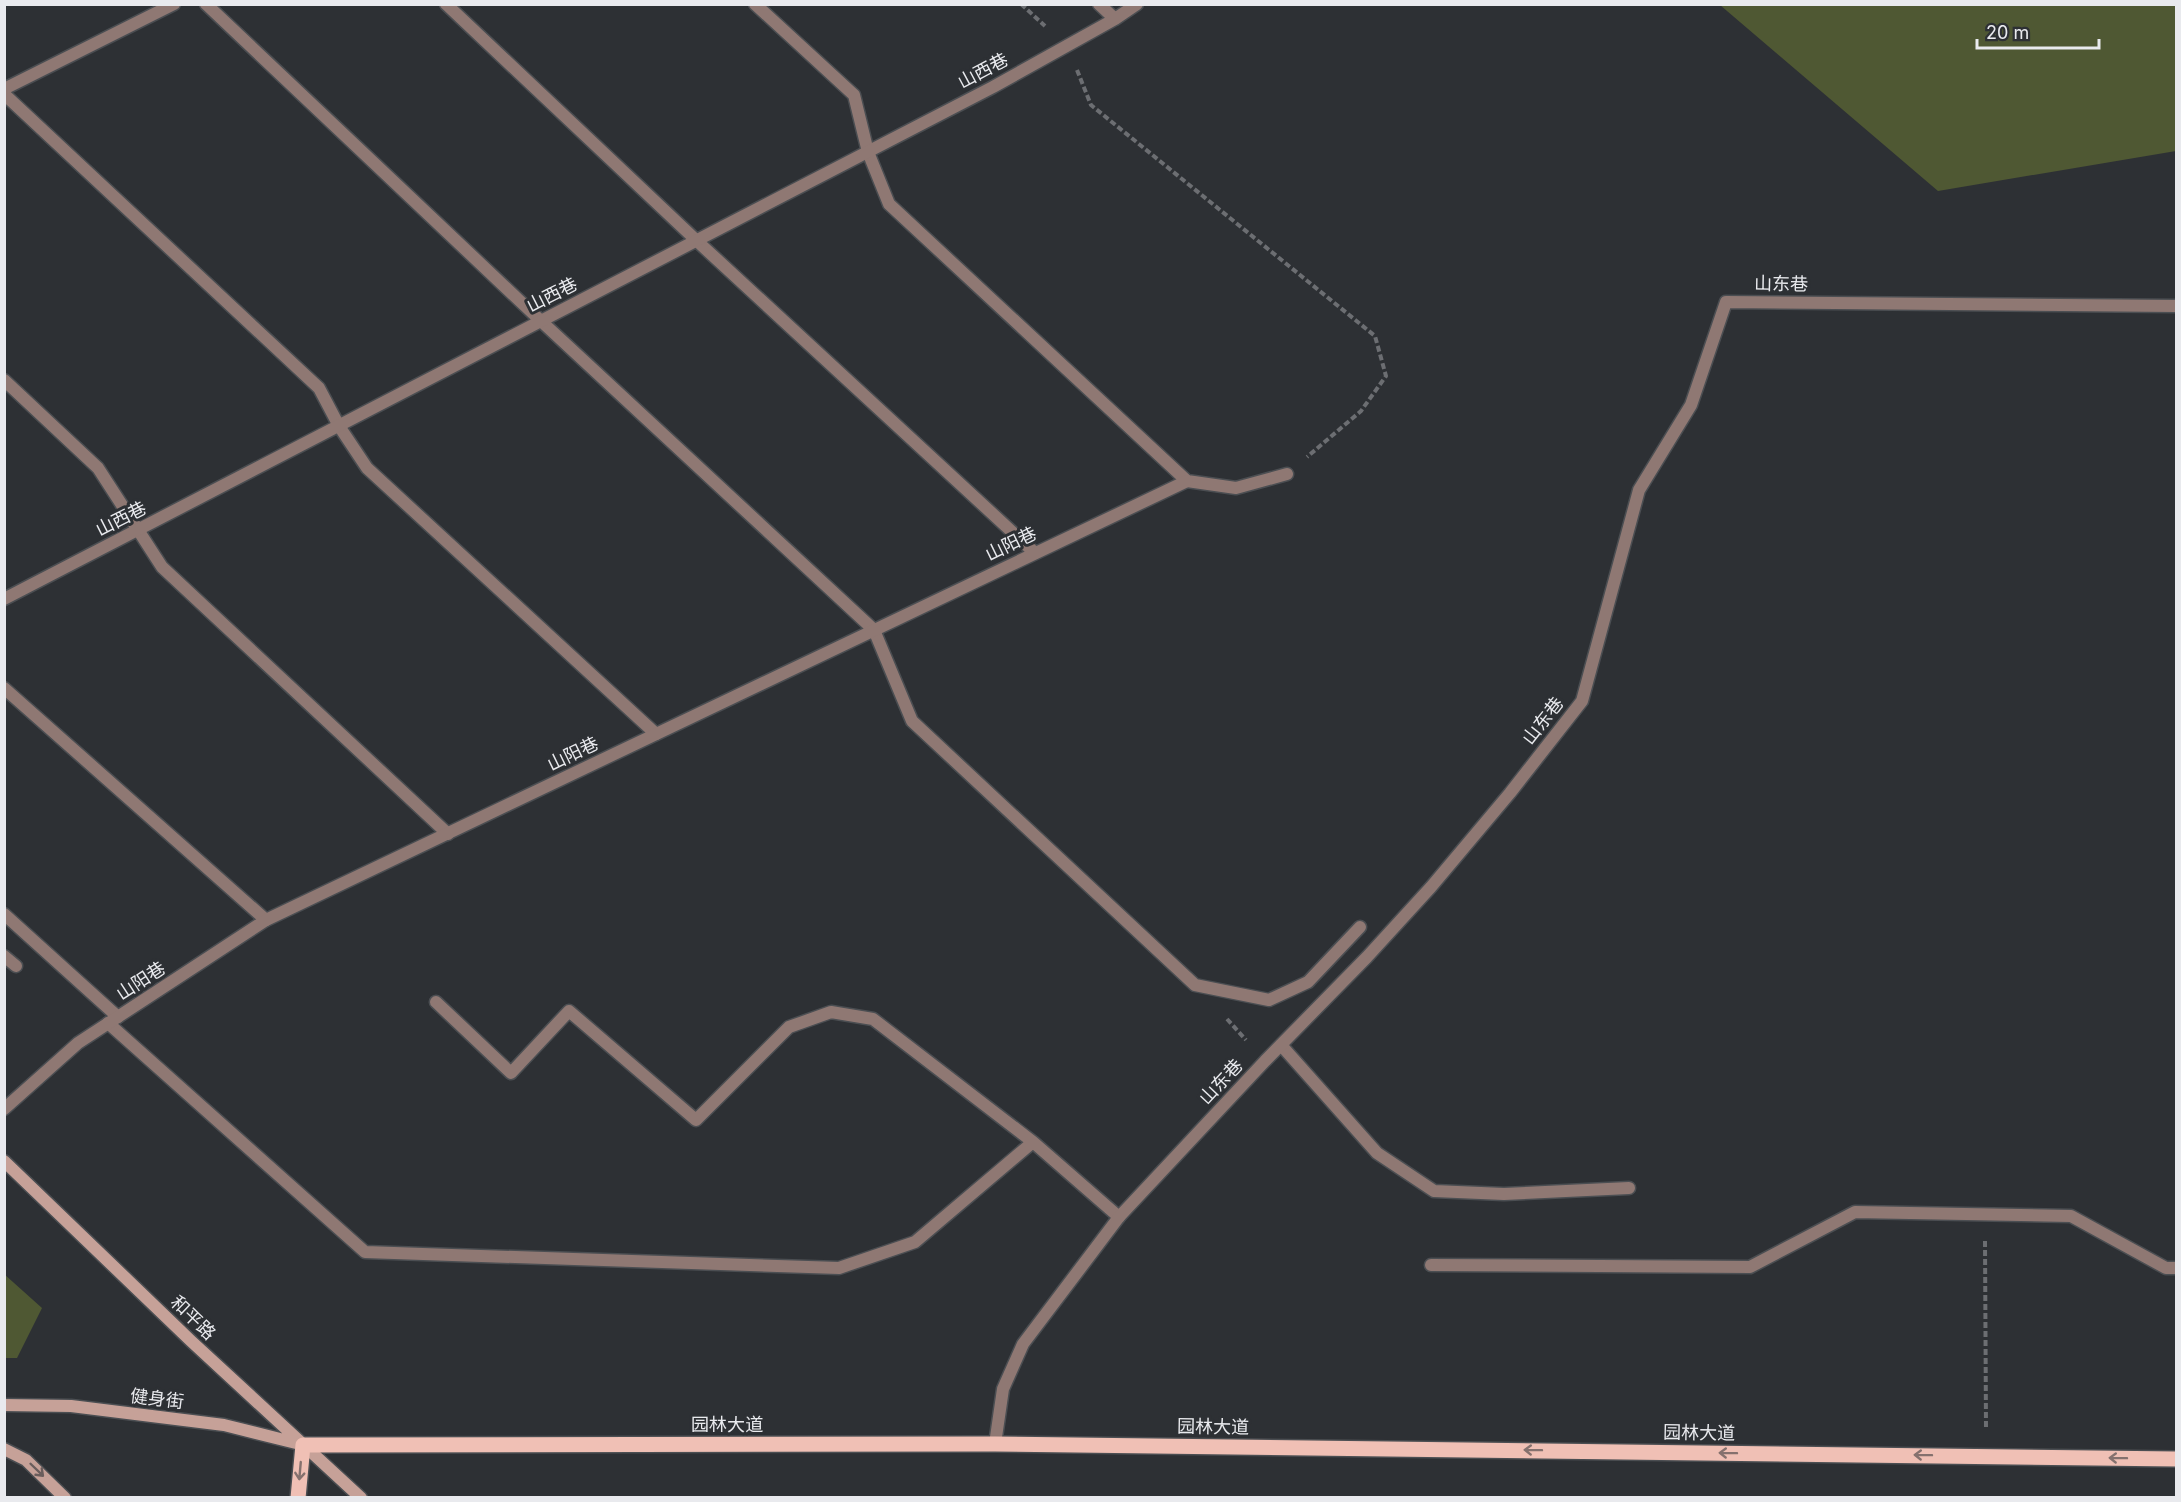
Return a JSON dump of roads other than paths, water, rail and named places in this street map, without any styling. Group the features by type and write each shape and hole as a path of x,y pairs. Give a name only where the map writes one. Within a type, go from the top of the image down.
{"main road":[{"name":"和平路","path":"4,1161 182,1332 361,1497"},
{"name":"健身街","path":"4,1405 71,1406 224,1425 303,1445"},
{"name":"园林大道","path":"303,1445 995,1444 2176,1459"},
{"path":"298,1497 303,1445"},
{"path":"4,1449 26,1460 65,1497"}],"street":[{"path":"4,89 174,4"},
{"path":"206,4 541,321 874,630 912,721 1195,985 1269,1000 1308,982 1360,927"},
{"path":"446,4 697,241 1035,553"},
{"path":"755,4 854,95 868,152 889,204 1187,481 1236,488 1287,474"},
{"path":"1099,4 1115,19"},
{"name":"山西巷","path":"4,599 868,152 1068,46 1137,4"},
{"path":"4,94 319,388 339,426 367,468 656,734"},
{"name":"山东巷","path":"995,1444 1003,1389 1023,1344 1119,1217 1431,887 1510,793 1582,701 1639,490 1691,405 1726,302 2176,306"},
{"path":"4,380 98,468 162,567 448,834"},
{"name":"山阳巷","path":"4,1108 78,1043 266,920 1187,481"},
{"path":"4,688 266,920"},
{"path":"4,914 113,1020 365,1252 839,1268 915,1242 1032,1142"},
{"path":"4,956 16,966"},
{"path":"436,1002 511,1073 569,1011 696,1120 789,1027 831,1012 873,1019 1032,1142 1119,1217"},
{"path":"1281,1045 1377,1154 1434,1191 1504,1194 1629,1188"},
{"path":"1431,1265 1750,1267 1855,1212 2071,1216 2166,1268 2176,1268"}]}
